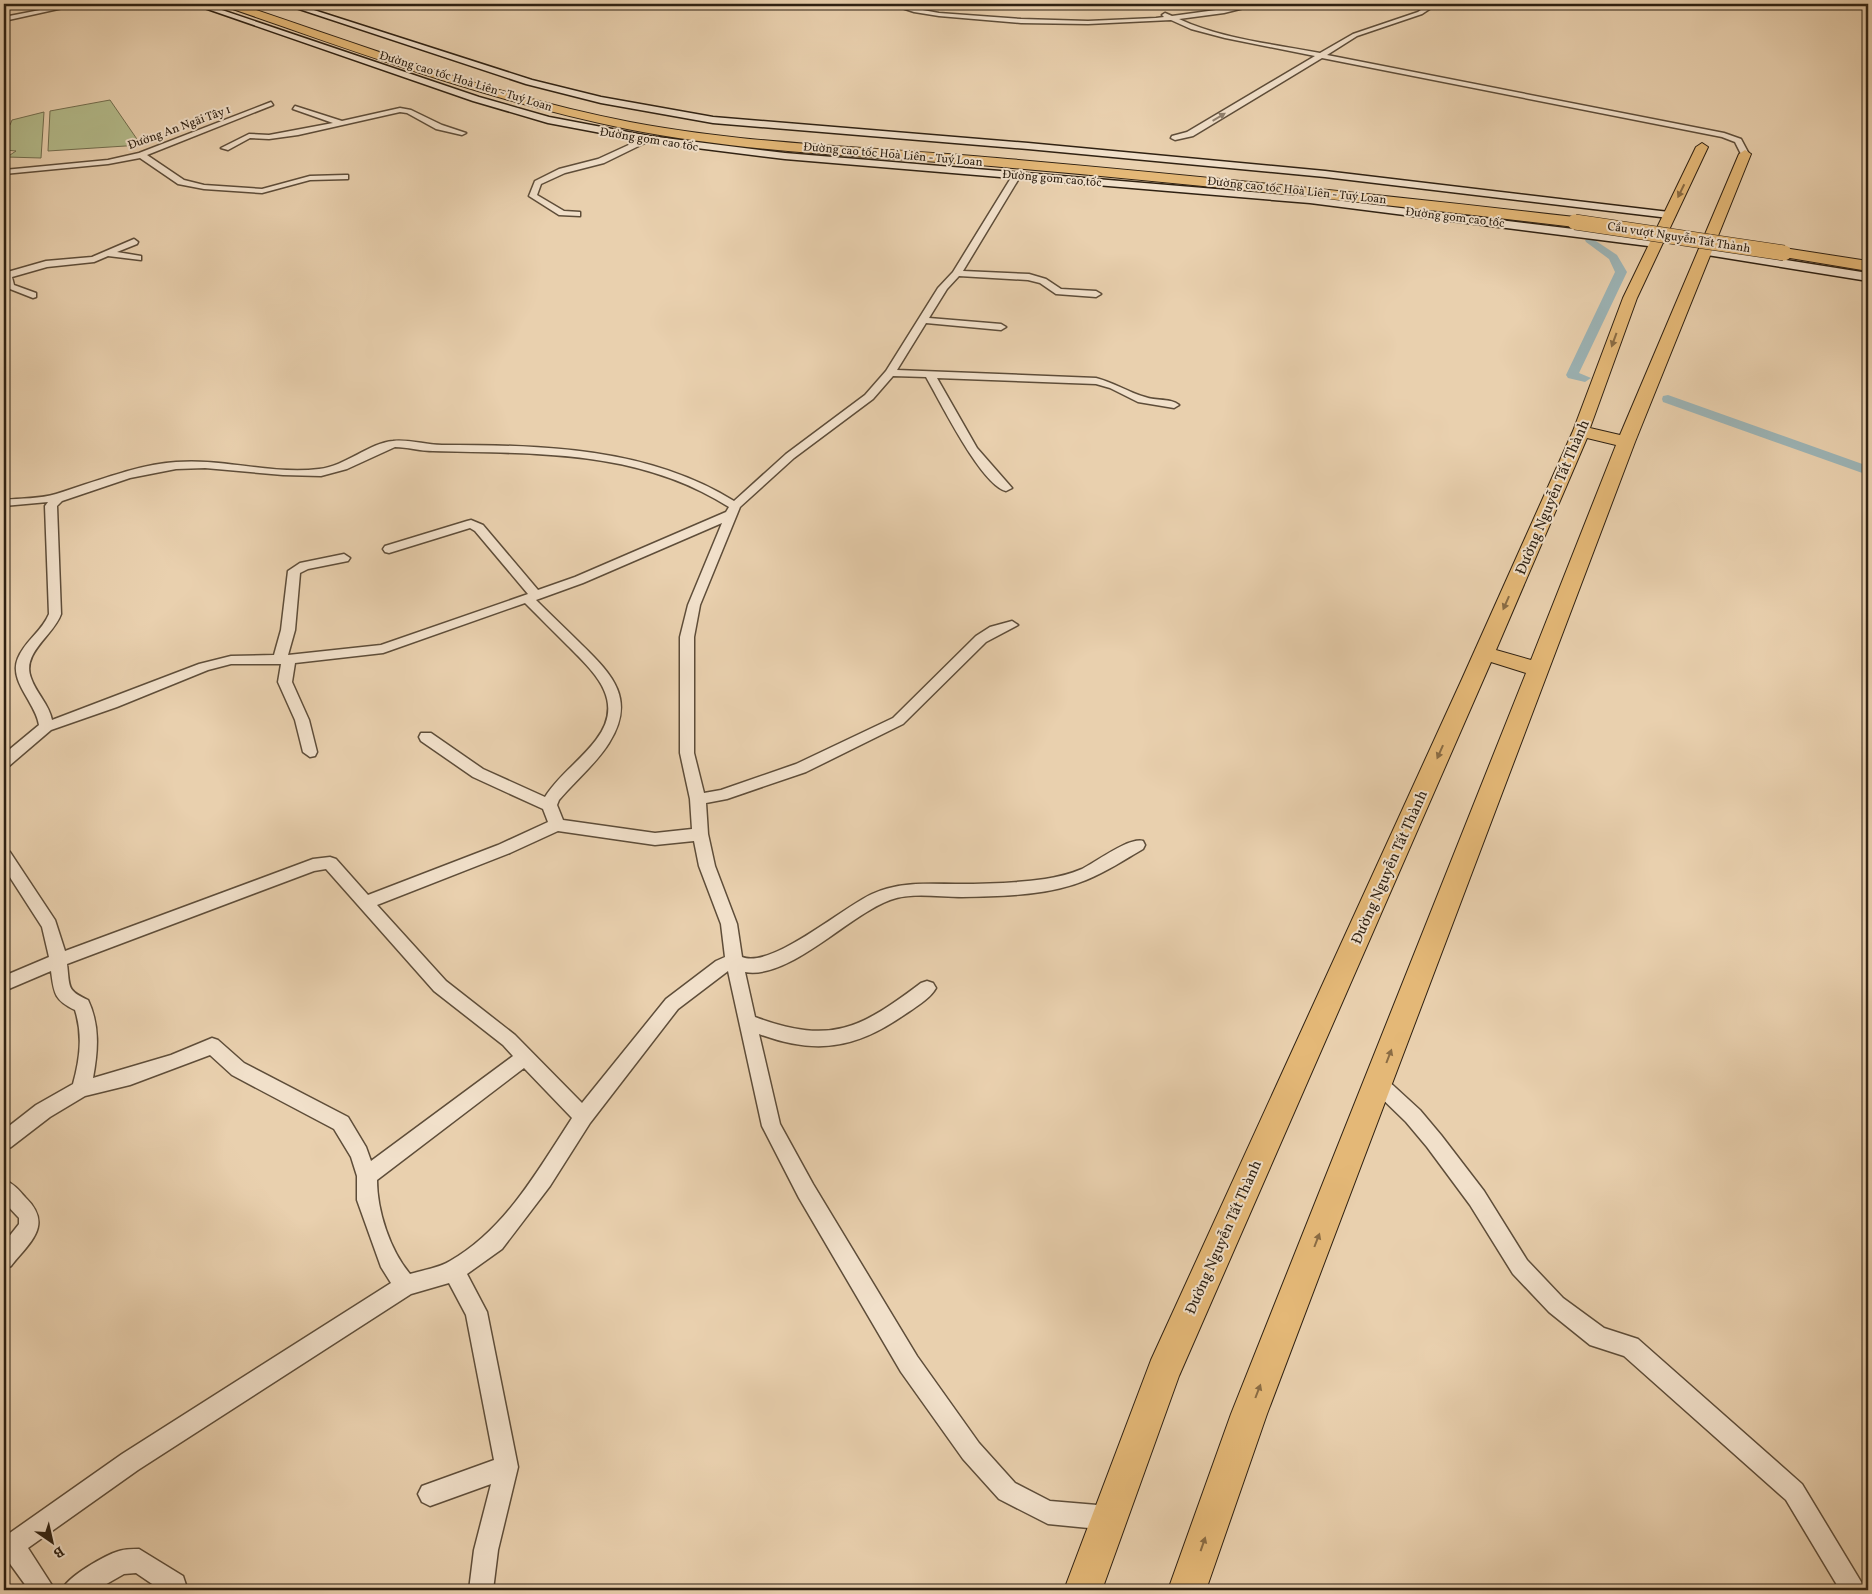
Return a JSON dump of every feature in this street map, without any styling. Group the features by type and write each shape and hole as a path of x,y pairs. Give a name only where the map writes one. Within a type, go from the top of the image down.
{"highway":[{"name":"Đường cao tốc Hoà Liên - Tuý Loan","path":"228,4 494,93 568,113 631,126 747,142 1312,191 1577,217"},
{"name":"Đường cao tốc Hoà Liên - Tuý Loan","path":"255,4 510,88 645,120 756,134 1317,183 1577,217"},
{"name":"Cầu vượt Nguyễn Tất Thành","path":"1577,217 1785,248"},
{"path":"1785,248 1868,256"},
{"path":"1785,248 1868,266"}],"main road":[{"name":"Đường gom cao tốc","path":"197,4 476,99 548,120 649,139 722,150 1310,200 1656,243"},
{"name":"Đường gom cao tốc","path":"288,4 529,82 601,100 713,120 1028,146 1306,172 1669,215"},
{"name":"Đường Nguyễn Tất Thành","path":"1082,1590 1163,1372 1581,431 1630,298 1702,148"},
{"path":"1187,1590 1249,1414 1626,442 1744,154"},
{"path":"1705,251 1868,277"},
{"path":"1581,431 1626,442"},
{"path":"1484,653 1539,670"}],"street":[{"path":"4,19 78,4"},
{"path":"893,4 931,13 1086,22 1163,17 1257,4"},
{"path":"906,4 938,10 1006,18"},
{"path":"1163,17 1238,4"},
{"path":"1422,4 1406,12 1350,29 1178,131 1175,138 1190,134 1359,33 1412,16 1434,4"},
{"path":"1163,17 1206,37 1724,135 1738,141 1744,154"},
{"path":"1163,17 1214,34 1307,55"},
{"path":"1318,57 1695,134 1704,138 1702,148"},
{"name":"Đường An Ngãi Tây 1","path":"4,172 108,162 141,155 271,104"},
{"path":"295,108 343,124"},
{"path":"225,148 249,136 269,137 343,124 390,111 404,110 438,126 462,133"},
{"path":"223,124 239,129 249,136"},
{"path":"577,214 562,213 533,196 538,183 562,171 602,161 649,139"},
{"path":"141,155 181,182 204,187 262,191 310,178 345,177"},
{"path":"4,762 46,727 112,704 218,662 245,659 285,659 383,649 605,569 733,511 777,467 869,397 890,373 943,288 957,273 1017,175"},
{"path":"33,295 10,287 5,276 46,264 94,259 134,242"},
{"path":"109,254 138,258"},
{"path":"957,273 1029,277 1039,279 1059,292 1096,294"},
{"path":"922,320 1001,327"},
{"path":"890,373 929,373 1010,379 1096,382 1114,386 1142,400 1174,405"},
{"path":"929,373 976,455 989,472 1006,488"},
{"path":"4,503 56,498 122,477 176,465 323,472 343,467 392,444 424,448 536,451 611,459 648,467 716,491 733,511"},
{"path":"46,727 43,710 23,677 22,669 25,657 49,628 55,614 51,506 56,498"},
{"path":"733,511 699,590 687,637 687,753 698,799 700,834 707,866 729,924 734,961 771,1126 806,1192 909,1364 971,1451 1007,1491 1048,1512 1109,1518"},
{"path":"389,549 471,524 479,528 531,597 603,673 612,685 616,698 616,712 612,726 590,756 552,797 549,805"},
{"path":"310,752 299,713 285,682 285,659 294,571 304,566 344,558"},
{"path":"698,799 722,794 801,768 898,721 982,639 995,630 1012,625"},
{"path":"426,737 478,773 549,805 557,824"},
{"path":"364,903 504,849 557,824 655,839 700,834"},
{"path":"43,1590 8,1548 130,1462 406,1285 454,1271 494,1242 543,1179 583,1117 672,1004 722,966 734,961 749,966 767,963 790,952 878,897 897,892 926,889 970,891 1027,887 1070,880 1137,846"},
{"path":"4,856 49,925 60,960 62,990 67,998 82,1005 89,1024 88,1065 81,1089"},
{"path":"4,984 60,960 319,863 333,865 364,903 440,986 495,1028 583,1117"},
{"path":"748,1022 771,1031 804,1040 835,1039 862,1032 895,1013 927,988"},
{"path":"4,1141 43,1111 81,1089 130,1077 175,1062 212,1046 238,1069 341,1123 359,1154 367,1176 367,1200 391,1267 406,1285"},
{"path":"367,1176 524,1058"},
{"path":"1378,1083 1413,1116 1434,1141 1477,1198 1520,1267 1556,1305 1598,1337 1630,1347 1794,1492 1854,1590"},
{"path":"4,1189 29,1214 29,1227 4,1259"},
{"path":"454,1271 476,1312 507,1467 486,1550 481,1590"},
{"path":"430,1494 507,1467"},
{"path":"74,1590 121,1562 139,1561 174,1585"}],"green space":[{"path":"110,100 141,145 48,151 50,111"},
{"path":"44,112 41,158 7,157 16,151 4,150 4,126 10,125 12,120"}],"waterway":[{"path":"1585,378 1572,375 1621,272 1613,257 1590,240"},
{"path":"1668,399 1868,471"}]}
